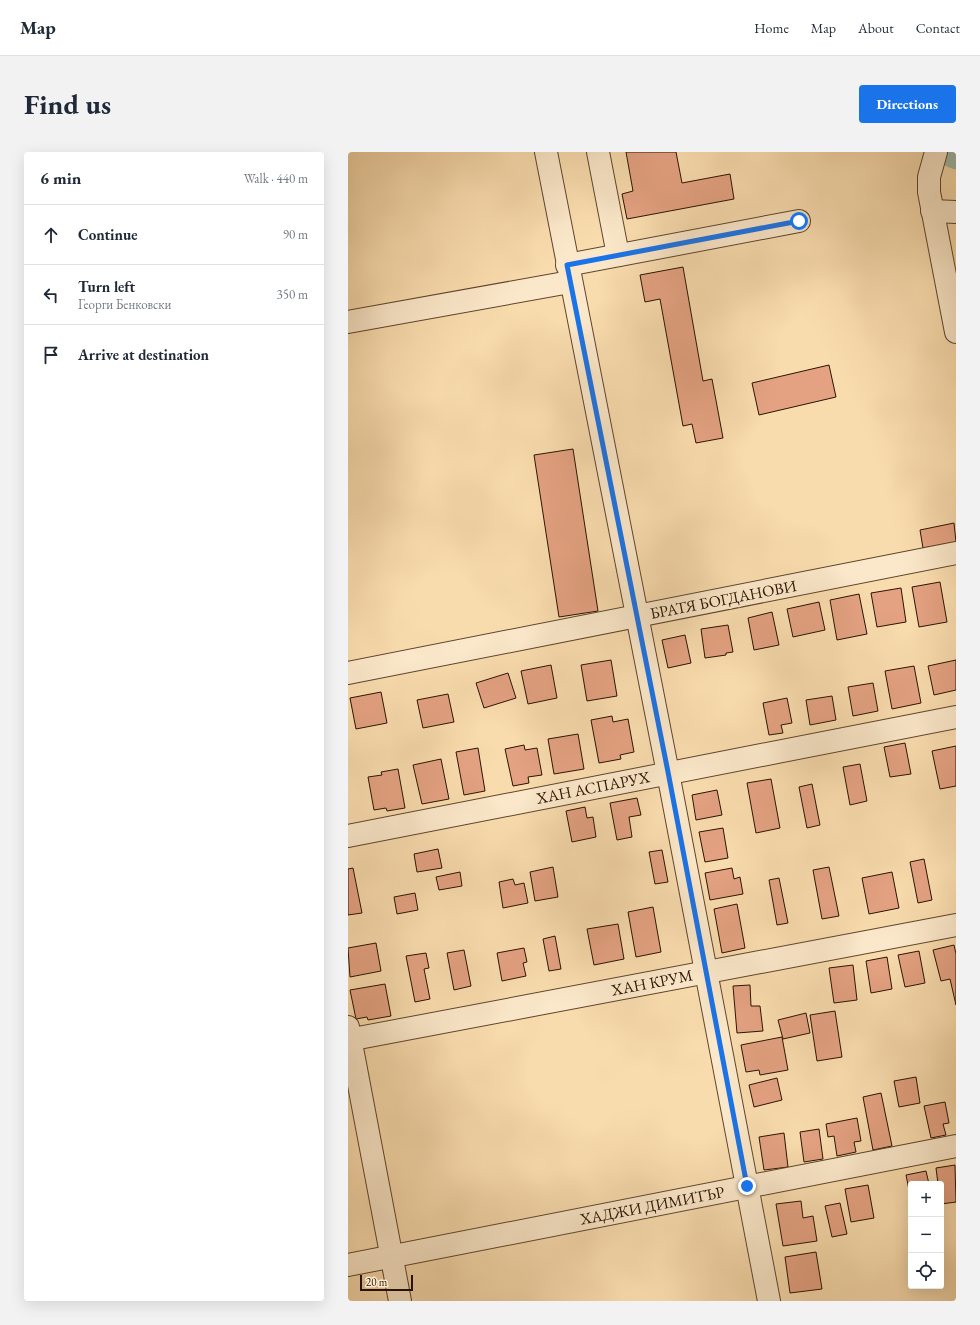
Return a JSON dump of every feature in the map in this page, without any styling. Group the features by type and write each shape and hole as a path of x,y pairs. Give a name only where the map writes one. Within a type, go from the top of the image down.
{"street":[{"path":"546,152 668,772 769,1301"},
{"path":"598,152 618,255"},
{"path":"936,152 929,177 932,211 956,332"},
{"path":"932,211 956,212"},
{"path":"348,322 569,274 618,255 799,221"},
{"name":"БРАТЯ БОГДАНОВИ","path":"348,673 956,553"},
{"name":"ХАН АСПАРУХ","path":"348,836 668,772 956,717"},
{"name":"ХАН КРУМ","path":"349,1036 956,925"},
{"path":"349,1036 400,1301"},
{"name":"ХАДЖИ ДИМИТЪР","path":"348,1265 956,1146"}],"building":[{"path":"626,152 676,152 682,183 730,174 734,199 627,219 622,194 633,191"},
{"path":"683,267 703,381 712,379 723,438 696,443 692,424 683,426 660,299 645,302 640,275"},
{"path":"829,365 836,397 759,415 752,383"},
{"path":"573,449 598,611 559,617 534,455"},
{"path":"954,523 956,542 923,548 920,530"},
{"path":"940,582 947,622 919,627 912,587"},
{"path":"901,588 906,622 877,627 871,593"},
{"path":"859,594 867,634 837,640 830,600"},
{"path":"819,602 825,630 793,637 787,609"},
{"path":"772,612 779,645 754,650 748,618"},
{"path":"728,625 733,652 726,653 726,655 705,658 701,629"},
{"path":"685,635 691,663 668,668 662,640"},
{"path":"611,660 617,696 587,701 581,665"},
{"path":"956,660 956,690 934,695 928,666"},
{"path":"551,665 557,698 528,704 521,671"},
{"path":"914,666 921,703 892,709 885,671"},
{"path":"508,673 516,698 484,708 476,683"},
{"path":"873,683 878,711 853,716 848,687"},
{"path":"381,692 387,723 356,729 350,698"},
{"path":"448,694 454,722 423,728 417,700"},
{"path":"832,696 836,720 810,725 806,700"},
{"path":"787,698 792,723 781,725 783,733 769,735 763,703"},
{"path":"612,716 613,722 628,719 634,752 620,755 621,759 599,763 591,720"},
{"path":"578,734 584,769 554,774 548,739"},
{"path":"905,743 911,774 890,777 884,747"},
{"path":"524,745 525,750 537,748 542,775 528,777 529,783 513,786 505,749"},
{"path":"956,746 956,786 940,789 932,751"},
{"path":"478,748 485,791 464,795 456,752"},
{"path":"441,759 449,799 422,804 413,765"},
{"path":"860,764 867,801 850,805 843,767"},
{"path":"398,769 405,808 387,811 386,808 374,810 368,777 382,775 381,772"},
{"path":"771,779 780,828 756,833 747,783"},
{"path":"812,784 820,825 807,828 799,787"},
{"path":"717,790 722,815 696,820 692,795"},
{"path":"637,798 641,815 629,817 632,837 617,840 610,803"},
{"path":"585,807 587,818 593,817 596,837 572,842 566,811"},
{"path":"723,828 728,858 705,862 699,832"},
{"path":"438,849 442,868 417,872 414,854"},
{"path":"662,850 668,882 655,884 649,852"},
{"path":"924,859 932,900 918,903 910,862"},
{"path":"553,867 558,897 535,901 530,872"},
{"path":"829,867 839,916 822,919 813,870"},
{"path":"353,868 362,913 348,915 348,869"},
{"path":"732,868 734,879 740,877 743,894 710,900 705,873"},
{"path":"460,872 462,886 439,890 436,877"},
{"path":"892,872 899,908 869,914 862,878"},
{"path":"779,878 788,923 777,925 769,880"},
{"path":"513,879 515,885 524,883 528,903 503,908 499,882"},
{"path":"415,893 418,910 397,914 394,897"},
{"path":"737,904 745,948 722,953 714,909"},
{"path":"653,907 661,952 636,957 628,912"},
{"path":"618,924 624,959 594,965 587,929"},
{"path":"555,936 561,969 549,971 543,939"},
{"path":"376,943 381,971 350,977 348,948"},
{"path":"954,945 956,954 956,1005 950,979 941,981 933,950"},
{"path":"524,948 527,962 523,963 526,976 502,981 497,953"},
{"path":"464,950 471,986 454,990 447,953"},
{"path":"919,951 925,983 905,987 898,955"},
{"path":"426,953 429,968 424,969 430,999 415,1002 406,956"},
{"path":"887,957 892,989 871,993 866,961"},
{"path":"853,965 857,1000 834,1003 829,968"},
{"path":"385,984 391,1016 368,1020 367,1017 356,1019 350,990"},
{"path":"750,985 751,1006 760,1006 763,1031 737,1033 733,986"},
{"path":"835,1011 842,1057 817,1061 810,1015"},
{"path":"806,1013 810,1033 783,1039 778,1020"},
{"path":"782,1037 788,1070 760,1075 759,1070 746,1072 741,1045"},
{"path":"916,1077 920,1103 899,1107 894,1081"},
{"path":"777,1078 782,1100 754,1107 749,1085"},
{"path":"881,1093 892,1146 873,1150 863,1097"},
{"path":"945,1102 949,1123 943,1124 946,1135 931,1138 924,1106"},
{"path":"857,1118 861,1141 854,1142 856,1152 837,1156 834,1136 828,1137 826,1124"},
{"path":"819,1129 823,1159 804,1162 800,1132"},
{"path":"784,1133 788,1167 764,1170 759,1137"},
{"path":"955,1165 956,1202 944,1204 944,1181 938,1181 936,1168"},
{"path":"926,1171 928,1181 908,1181 908,1185 906,1175"},
{"path":"868,1185 874,1218 851,1222 845,1189"},
{"path":"801,1201 803,1218 813,1216 817,1241 783,1246 776,1204"},
{"path":"840,1203 847,1234 832,1237 825,1206"},
{"path":"816,1252 822,1289 790,1293 785,1257"}],"waterway":[{"path":"951,158 956,160"}],"route":[{"path":"747,1186 668,772 567,265 799,221"}]}
